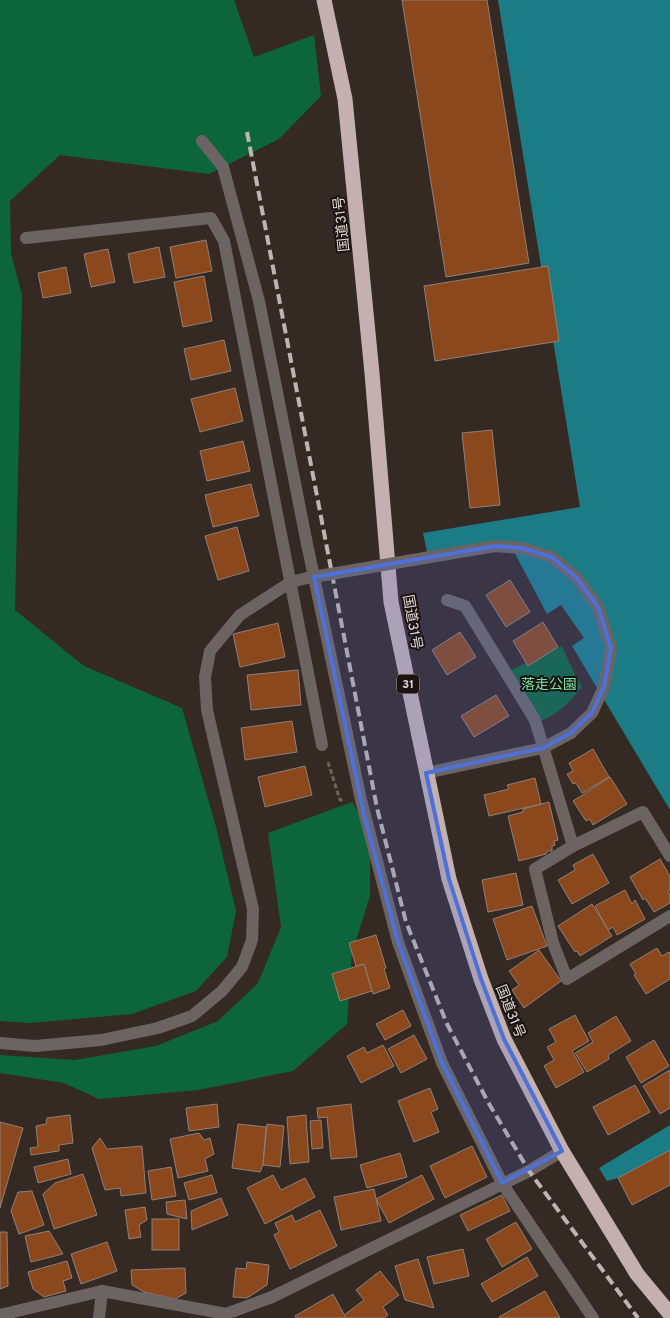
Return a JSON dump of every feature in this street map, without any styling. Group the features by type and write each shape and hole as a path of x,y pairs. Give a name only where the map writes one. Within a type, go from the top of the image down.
{"highway":[{"name":"国道31号","path":"324,0 345,99 372,373 391,602 449,879 481,979 504,1039 562,1151 638,1274 670,1314"}],"street":[{"path":"202,141 222,167 259,301 307,544 361,800 398,942 442,1063 502,1183 593,1318"},
{"path":"26,238 211,218 224,241 322,745"},
{"path":"0,1043 35,1046 101,1040 158,1028 192,1016 222,991 242,967 252,940 253,909 207,710 205,677 210,651 240,615 291,582 308,578 495,546 522,548 552,557 577,578 598,607 611,648 604,688 592,713 571,733 543,748 426,773"},
{"path":"447,600 465,606 536,720 573,846"},
{"path":"670,856 643,812 573,846 535,869 553,943 567,979 670,916"},
{"path":"0,1315 102,1291 226,1314 272,1297 528,1171 562,1151"},
{"path":"99,1318 102,1291"}],"path":[{"path":"322,745 340,800"}],"highlighted area":[{"path":"495,546 522,548 552,557 577,578 598,607 611,648 604,687 592,713 571,733 543,748 426,773 449,879 481,979 504,1039 562,1151 502,1183 442,1063 398,942 364,815 314,577"}],"green space":[{"path":"0,0 234,0 254,57 314,35 321,96 279,139 209,174 60,155 10,201 11,253 22,295 15,610 84,666 182,708 216,827 236,911 227,957 196,991 132,1014 30,1023 0,1021"},
{"name":"落走公園","path":"562,646 582,687 563,708 539,722 509,671"},
{"path":"352,802 370,833 370,896 352,953 347,1024 293,1071 198,1090 99,1099 64,1083 0,1073 0,1055 75,1060 156,1046 218,1021 258,983 281,927 268,833"}],"water":[{"path":"498,0 670,0 670,810 572,646 584,638 561,605 547,614 512,548 427,552 423,533 580,507"},
{"path":"670,1125 670,1150 618,1178 607,1181 599,1168"}],"building":[{"path":"402,0 487,0 529,263 446,277"},
{"path":"206,240 212,271 176,278 170,247"},
{"path":"159,247 165,277 134,283 128,254"},
{"path":"108,249 115,282 91,287 84,254"},
{"path":"548,266 559,341 435,361 424,286"},
{"path":"66,267 71,293 43,298 38,273"},
{"path":"204,276 212,321 183,327 174,282"},
{"path":"224,340 231,371 191,380 184,349"},
{"path":"235,388 243,421 200,432 191,399"},
{"path":"492,430 500,505 470,508 462,433"},
{"path":"243,441 250,471 207,481 200,451"},
{"path":"251,484 259,516 213,527 205,495"},
{"path":"237,527 249,571 218,580 205,536"},
{"path":"510,580 530,612 506,627 486,595"},
{"path":"543,622 558,647 528,666 513,641"},
{"path":"278,623 285,657 240,667 233,634"},
{"path":"460,632 476,657 447,675 432,650"},
{"path":"298,670 301,705 251,710 247,675"},
{"path":"496,695 509,716 474,737 461,716"},
{"path":"292,721 297,752 245,760 241,728"},
{"path":"593,749 609,777 582,793 567,774 573,771 569,763"},
{"path":"305,766 312,795 265,807 258,777"},
{"path":"610,777 627,804 593,825 590,819 586,821 573,801"},
{"path":"535,778 541,804 489,816 484,795 509,789 507,785"},
{"path":"549,802 558,840 554,841 555,845 552,846 552,851 519,861 508,816 523,812 523,809"},
{"path":"593,854 609,883 572,904 558,880 575,870 573,865"},
{"path":"660,859 670,876 670,890 668,891 670,903 654,912 645,898 643,900 630,877"},
{"path":"516,873 523,905 488,912 482,880"},
{"path":"625,890 632,904 635,900 645,919 617,935 613,927 608,930 595,906"},
{"path":"592,904 612,936 580,956 577,951 575,952 558,926"},
{"path":"532,906 547,946 507,960 493,919"},
{"path":"376,935 390,988 373,994 364,964 356,966 349,943"},
{"path":"657,948 662,956 670,953 670,979 646,994 634,975 636,974 630,964"},
{"path":"539,950 561,981 524,1008 512,990 519,985 509,971"},
{"path":"364,964 372,991 340,1001 332,974"},
{"path":"403,1010 411,1026 385,1040 376,1024"},
{"path":"575,1015 589,1041 572,1051 584,1072 556,1088 544,1066 554,1060 547,1047 556,1042 549,1029"},
{"path":"616,1016 631,1041 608,1055 609,1059 587,1072 575,1053 593,1042 588,1033"},
{"path":"414,1035 427,1059 401,1073 388,1049"},
{"path":"654,1040 669,1066 641,1083 626,1057"},
{"path":"383,1045 394,1066 361,1083 347,1056 364,1047 367,1053"},
{"path":"670,1070 670,1108 660,1114 643,1086"},
{"path":"635,1085 650,1112 608,1135 593,1107"},
{"path":"430,1088 438,1109 431,1112 439,1132 414,1142 398,1101"},
{"path":"217,1104 219,1127 189,1131 186,1108"},
{"path":"351,1104 357,1157 331,1159 327,1117 318,1118 317,1108"},
{"path":"70,1115 73,1143 59,1145 59,1151 31,1155 30,1148 38,1147 36,1126 46,1124 47,1118"},
{"path":"306,1115 309,1162 290,1164 287,1117"},
{"path":"321,1120 323,1148 312,1149 310,1121"},
{"path":"0,1122 23,1128 0,1208"},
{"path":"238,1124 266,1127 263,1165 260,1172 232,1168"},
{"path":"267,1124 284,1126 280,1167 263,1165"},
{"path":"199,1133 204,1140 210,1138 214,1154 205,1159 208,1171 178,1178 170,1139"},
{"path":"100,1138 107,1149 142,1146 146,1193 121,1196 120,1188 105,1190 92,1148"},
{"path":"472,1146 487,1177 445,1198 430,1166"},
{"path":"670,1150 670,1185 632,1205 618,1178"},
{"path":"400,1153 407,1177 367,1188 360,1165"},
{"path":"68,1159 71,1174 38,1183 34,1167"},
{"path":"171,1167 176,1196 152,1200 148,1171"},
{"path":"83,1174 97,1215 54,1229 43,1194 55,1183"},
{"path":"212,1175 217,1193 189,1200 184,1183"},
{"path":"273,1175 281,1190 305,1178 315,1197 265,1224 247,1188"},
{"path":"422,1175 434,1199 389,1223 376,1199"},
{"path":"374,1189 381,1221 341,1230 334,1197"},
{"path":"32,1191 44,1225 19,1234 11,1211 18,1192"},
{"path":"502,1195 510,1211 468,1231 460,1215"},
{"path":"221,1198 228,1215 192,1230 191,1211"},
{"path":"185,1200 187,1219 167,1214 166,1202"},
{"path":"145,1207 147,1220 139,1225 141,1237 129,1239 125,1210"},
{"path":"320,1210 337,1246 290,1269 274,1235 279,1232 275,1223 292,1215 295,1222"},
{"path":"152,1219 179,1219 179,1250 152,1250"},
{"path":"516,1222 532,1249 502,1267 486,1239"},
{"path":"49,1231 63,1254 31,1262 25,1236"},
{"path":"0,1232 7,1232 8,1286 0,1289"},
{"path":"107,1242 117,1271 81,1284 71,1254"},
{"path":"463,1249 469,1276 434,1284 427,1257"},
{"path":"527,1257 538,1276 492,1302 481,1284"},
{"path":"418,1259 434,1308 405,1300 395,1266"},
{"path":"67,1261 72,1278 63,1281 66,1291 44,1297 33,1289 28,1272"},
{"path":"247,1262 269,1265 267,1285 247,1298 233,1297 236,1268 246,1269"},
{"path":"185,1268 186,1293 175,1299 144,1292 132,1285 131,1270"},
{"path":"380,1271 399,1295 383,1307 388,1315 384,1318 345,1318 343,1316 364,1300 356,1290"},
{"path":"545,1291 560,1318 499,1317"},
{"path":"333,1294 346,1318 296,1318 295,1316"}],"railway":[{"path":"247,132 377,808 406,922 447,1024 488,1102 529,1171 638,1318"}]}
